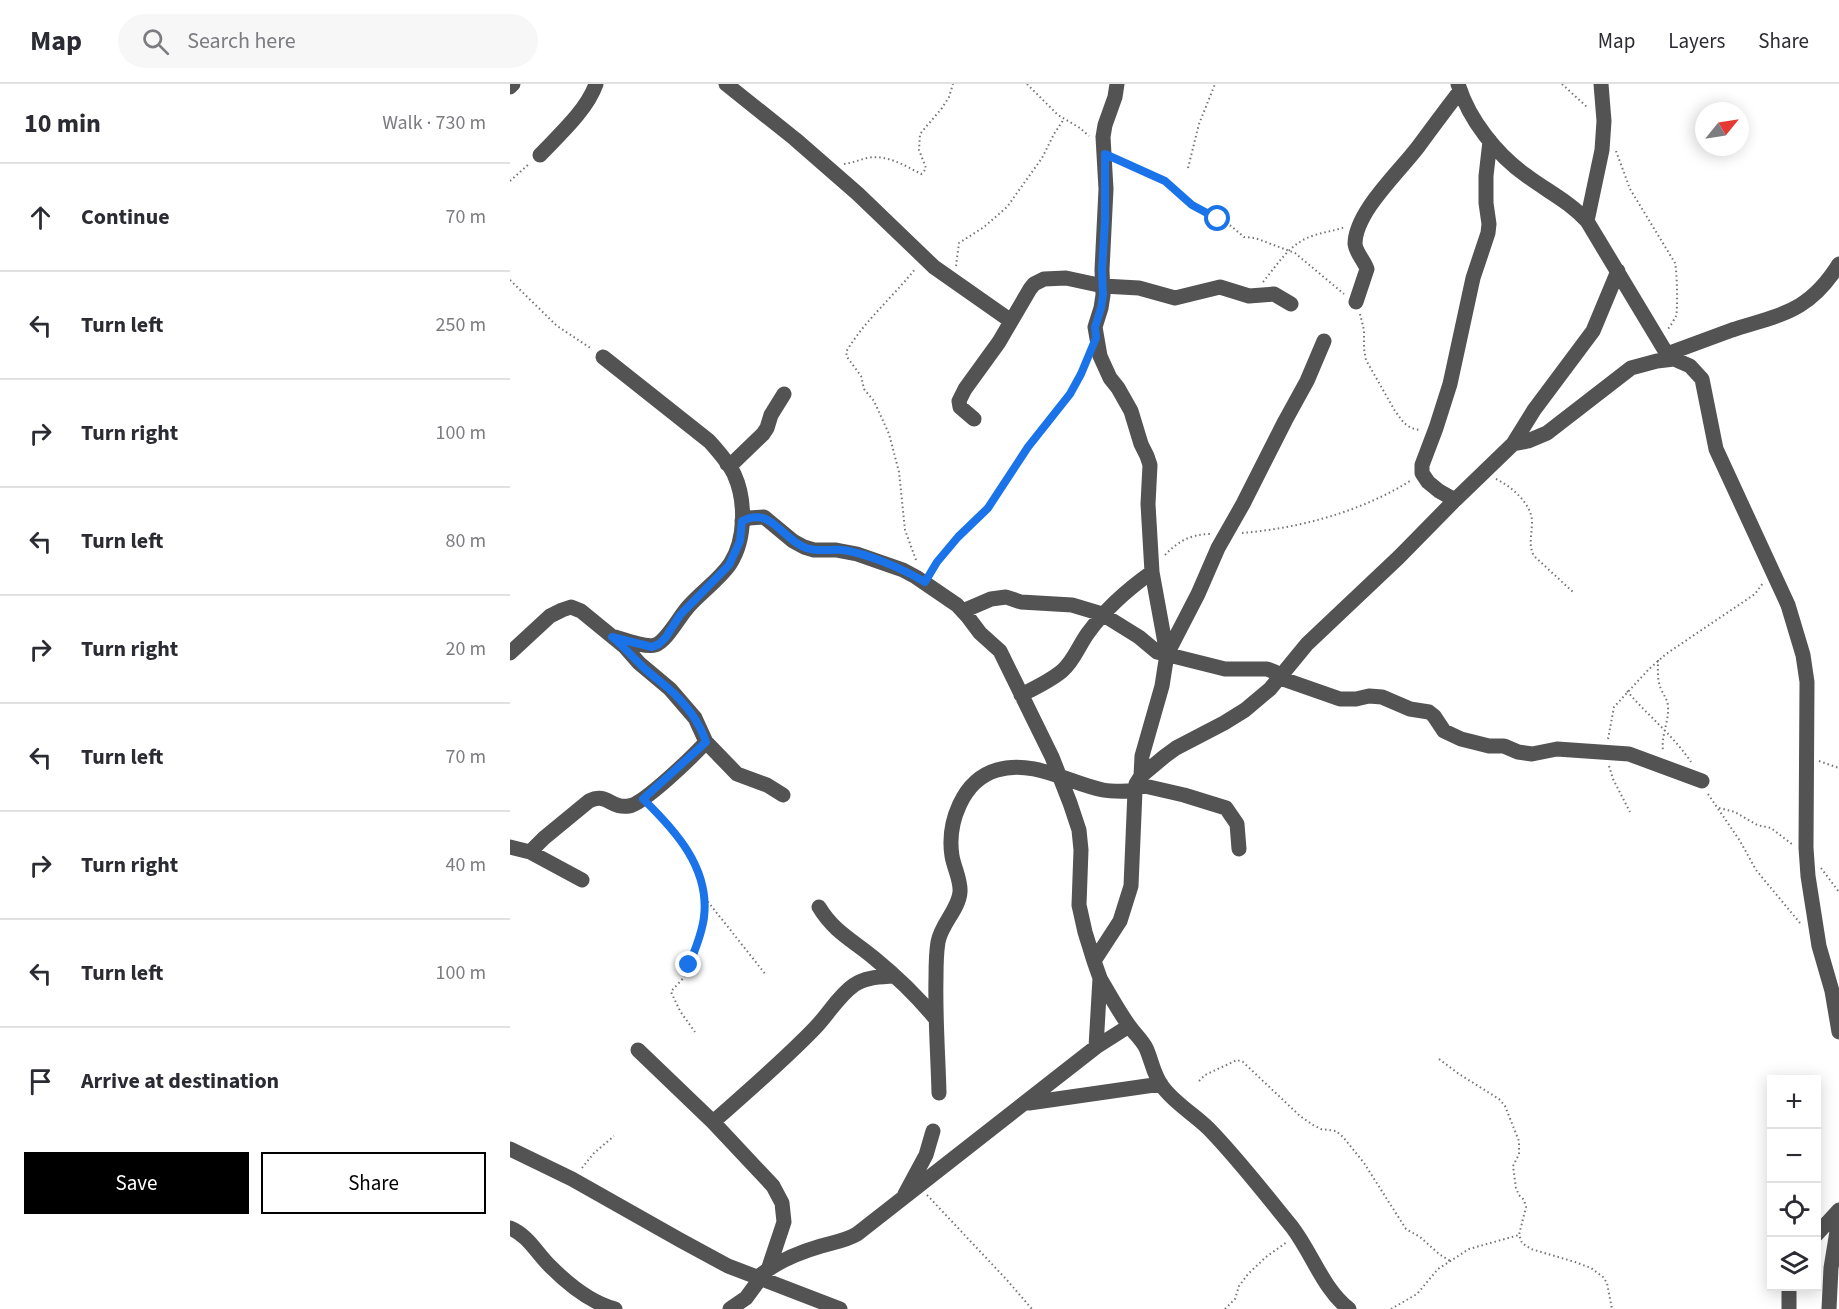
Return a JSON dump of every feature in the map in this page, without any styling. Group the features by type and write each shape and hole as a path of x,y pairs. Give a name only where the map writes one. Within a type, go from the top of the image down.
{"street":[{"path":"510,87 513,84"},
{"path":"540,155 588,101 596,84"},
{"path":"726,84 880,213 923,259 1011,321"},
{"path":"1117,84 1103,137 1105,152 1103,286 1101,308 1095,327 1101,356 1110,378 1119,388 1131,411 1137,434 1150,465 1148,504 1152,572 1167,654"},
{"path":"1587,221 1602,150 1604,126 1601,84"},
{"path":"1459,87 1468,107 1490,141 1525,175 1578,211 1587,221 1667,351 1690,366 1702,379 1716,448 1788,605 1803,655 1807,682 1806,848 1808,876 1819,946 1832,991 1839,1032"},
{"path":"1356,302 1367,269 1356,250 1355,241 1362,220 1386,185 1419,146 1459,87"},
{"path":"1455,500 1433,487 1422,473 1424,457 1450,384 1473,278 1488,233 1486,176 1490,141"},
{"path":"1513,444 1547,433 1631,368 1657,361 1667,351 1780,316 1792,310 1814,296 1839,264"},
{"path":"1137,784 1176,748 1245,710 1280,678 1307,644 1513,444 1534,410 1593,331 1618,271"},
{"path":"974,419 960,407 959,400 1030,289 1044,279 1066,278 1103,286 1139,288 1175,298 1216,287 1253,296 1274,294 1291,304"},
{"path":"1094,961 1120,921 1131,886 1137,784 1162,686 1167,654 1225,534 1256,482 1307,381 1324,341"},
{"path":"603,357 709,441 728,464 734,476 741,494 742,521 740,541 729,565 680,615 659,644 652,647 612,637"},
{"path":"728,464 735,461 763,434 784,394"},
{"path":"742,521 764,517 804,547 856,554 903,570 925,582 963,611 980,633 1000,651 1059,775 1079,830 1081,850 1079,905 1100,978 1129,1026 1142,1040 1154,1072 1167,1092 1194,1114 1227,1148 1298,1235 1328,1287 1349,1309"},
{"path":"1021,695 1062,671 1102,615 1152,572"},
{"path":"963,611 991,599 1006,597 1021,602 1072,605 1102,615 1139,637 1157,652 1225,669 1267,669 1275,672 1280,678 1340,699 1382,697 1410,709 1429,712 1444,731 1461,740 1489,746 1504,746 1518,752 1532,754 1557,749 1638,756 1702,781"},
{"path":"510,652 550,616 571,607 581,611 625,647 639,663 670,689 695,718 706,742 737,774 766,785 783,795"},
{"path":"530,852 544,838 598,797 605,798 613,804 632,806 643,799 706,742"},
{"path":"939,1093 935,1018 938,942 943,926 960,894 952,856 951,838 962,798 971,787 995,770 1010,767 1029,768 1059,775 1105,791 1137,784 1226,808 1237,824 1239,849"},
{"path":"510,847 530,852 582,880"},
{"path":"819,908 837,930 909,989 935,1018"},
{"path":"713,1122 775,1068 855,984 865,979 894,976"},
{"path":"1096,1047 1100,1011 1100,978"},
{"path":"762,1275 802,1252 848,1240 857,1234 1096,1047 1129,1026"},
{"path":"638,1050 713,1122 773,1186 782,1203 784,1222 762,1275 746,1298 730,1309"},
{"path":"1026,1103 1161,1084"},
{"path":"904,1197 926,1155 933,1131"},
{"path":"510,1149 572,1179 728,1266 762,1275 840,1309"},
{"path":"1821,1230 1839,1210"},
{"path":"1829,1309 1831,1268 1839,1219"},
{"path":"510,1228 527,1240 551,1268 577,1289 592,1299 615,1309"},
{"path":"1789,1291 1789,1309"}],"path":[{"path":"830,169 866,158 878,157 890,159 923,173 926,168 919,150 920,134 942,108 953,84"},
{"path":"1027,84 1046,104 1064,119 1080,128 1105,152 1165,181 1192,205 1231,226 1244,237 1255,238 1289,250 1356,302 1365,330 1366,360 1379,384 1404,423 1432,437"},
{"path":"1188,168 1199,124 1215,84"},
{"path":"1562,84 1604,126"},
{"path":"946,276 956,266 959,243 984,227 1007,207 1038,165 1064,119"},
{"path":"1615,148 1630,189 1671,255 1677,270 1677,308 1667,351"},
{"path":"510,181 540,155"},
{"path":"1253,296 1277,263 1302,240 1362,220"},
{"path":"917,564 905,530 899,472 889,434 874,401 864,389 861,376 847,357 846,352 870,318 901,287 923,259"},
{"path":"510,280 557,326 603,357"},
{"path":"925,582 937,562 958,537 988,508 1028,447 1070,394 1077,384 1096,338"},
{"path":"1152,572 1166,553 1179,542 1200,534 1245,533 1309,523 1380,498 1422,473"},
{"path":"1482,473 1515,491 1531,514 1530,550 1573,592"},
{"path":"1630,812 1613,779 1607,759 1614,707 1658,660 1755,594 1770,567"},
{"path":"1658,660 1658,674 1668,707 1663,746 1668,769"},
{"path":"1627,692 1665,729 1690,759 1756,870 1819,946"},
{"path":"1808,761 1821,761 1839,768"},
{"path":"643,799 662,817 687,848 699,873 705,898 699,939 687,973 671,992 680,1011 695,1032"},
{"path":"1717,807 1735,812 1757,825 1771,828 1795,846 1806,848 1839,892"},
{"path":"705,898 766,975"},
{"path":"1439,1059 1503,1102 1505,1106 1519,1141 1519,1154 1513,1166 1516,1188 1526,1207 1520,1235 1522,1243 1526,1247 1591,1268 1607,1283 1612,1309"},
{"path":"1198,1081 1205,1074 1237,1060 1243,1062 1300,1116 1321,1129 1336,1131 1343,1137 1364,1163 1406,1229 1450,1261"},
{"path":"572,1179 594,1153 614,1136"},
{"path":"919,1187 1032,1309"},
{"path":"1225,1309 1235,1299 1239,1286 1257,1265 1298,1235"},
{"path":"1391,1309 1417,1294 1438,1269 1469,1249 1520,1235"}],"route":[{"path":"689,965 704,917 705,898 699,873 680,838 643,799 706,742 687,707 612,637 652,647 659,644 693,600 729,565 740,541 742,521 749,518 764,517 770,520 793,541 804,547 814,550 846,551 903,570 925,582 937,562 958,537 988,508 1028,447 1077,384 1096,338 1095,327 1103,295 1105,154 1165,181 1192,205 1218,219"}]}
